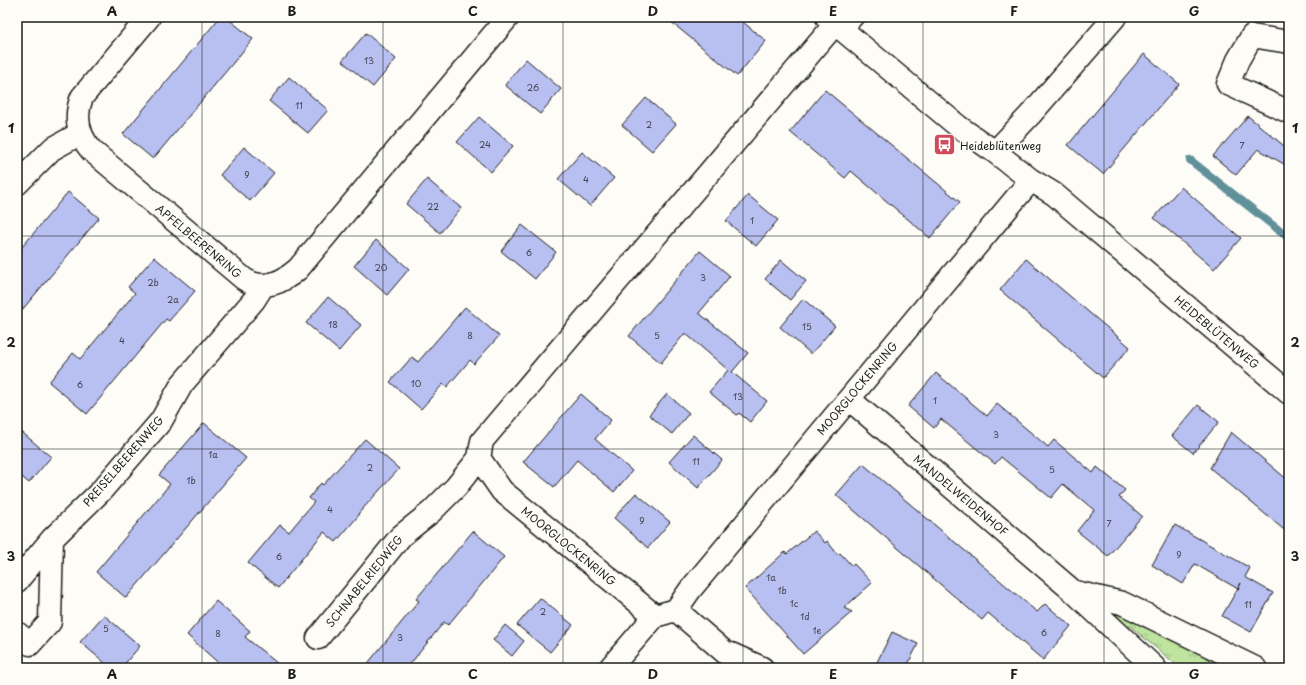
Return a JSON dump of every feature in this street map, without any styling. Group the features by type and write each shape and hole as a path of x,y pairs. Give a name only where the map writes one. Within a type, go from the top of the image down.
{"street":[{"name":"APFELBEERENRING","path":"149,17 82,97 78,113 78,124 81,133 92,151 244,279 263,286"},
{"path":"263,286 276,283 288,277 298,268 508,17"},
{"path":"995,152 1030,115 1115,17"},
{"path":"479,458 482,441 842,22"},
{"name":"HEIDEBLÜTENWEG","path":"842,22 959,127 995,152 1031,180 1054,194 1289,393"},
{"path":"1289,42 1252,36 1238,60 1228,84 1289,112"},
{"path":"17,184 45,154 56,146 81,133"},
{"name":"MOORGLOCKENRING","path":"676,610 690,590 1031,180"},
{"name":"PREISELBEERENWEG","path":"17,580 52,539 101,491 161,421 182,384 254,300 263,286"},
{"name":"MANDELWEIDENHOF","path":"849,399 1074,592 1155,668"},
{"name":"MOORGLOCKENRING","path":"479,458 502,491 654,616"},
{"name":"SCHNABELRIEDWEG","path":"318,638 401,536 431,512 456,487 479,458"},
{"path":"17,632 30,644 50,622 52,539"},
{"name":"MANDELWEIDENHOF","path":"1074,592 1122,603 1255,668"},
{"path":"610,668 654,616 676,610 743,668"},
{"path":"724,652 762,668"}],"green space":[{"path":"1116,610 1232,668 1179,668 1130,626 1121,632 1108,620"}],"building":[{"path":"220,17 226,17 253,39 153,159 123,134"},
{"path":"665,17 737,17 766,41 737,76"},
{"path":"366,33 396,59 373,87 342,61"},
{"path":"1144,54 1179,84 1103,174 1068,145"},
{"path":"526,59 561,89 540,114 505,85"},
{"path":"289,77 328,110 308,133 269,101"},
{"path":"825,90 960,202 930,238 851,171 845,178 790,132"},
{"path":"646,98 676,124 652,151 622,125"},
{"path":"1248,116 1289,150 1289,167 1258,149 1236,175 1213,156"},
{"path":"479,117 513,146 491,172 457,142"},
{"path":"244,147 274,173 250,201 220,175"},
{"path":"582,152 614,178 590,206 558,179"},
{"path":"427,179 461,208 440,233 406,204"},
{"path":"1181,187 1241,238 1214,269 1154,218"},
{"path":"68,192 99,218 17,316 17,253"},
{"path":"748,195 778,220 756,246 726,221"},
{"path":"522,225 556,252 535,279 501,251"},
{"path":"376,240 409,269 387,295 354,266"},
{"path":"700,251 730,276 699,313 748,353 732,372 767,401 750,422 739,413 737,415 709,392 728,370 685,333 661,363 629,336"},
{"path":"154,257 195,291 169,321 166,319 87,414 49,382 73,353 80,359 135,293 128,287"},
{"path":"1026,259 1130,347 1103,378 1000,290"},
{"path":"781,260 806,281 790,300 765,279"},
{"path":"328,297 361,325 339,351 306,323"},
{"path":"803,299 835,326 811,354 780,327"},
{"path":"465,307 499,336 474,364 470,360 447,387 443,384 421,409 390,382 412,357 418,362"},
{"path":"936,373 987,416 997,404 1048,447 1054,440 1093,473 1097,467 1125,490 1119,497 1142,516 1108,556 1077,531 1094,510 1063,484 1051,498 1001,457 995,464 941,419 934,428 908,406"},
{"path":"581,394 611,420 595,439 632,471 614,492 577,460 554,487 523,462"},
{"path":"667,394 689,413 672,434 649,415"},
{"path":"1198,405 1219,422 1193,453 1172,436"},
{"path":"204,423 246,458 126,598 96,572 170,484 159,475"},
{"path":"17,428 51,457 29,483 17,473"},
{"path":"1231,432 1289,481 1289,534 1210,468"},
{"path":"693,435 722,460 698,488 669,462"},
{"path":"365,439 399,469 358,514 359,515 336,542 324,532 278,588 248,563 280,525 289,532 314,502 309,498 321,483 323,485"},
{"path":"863,464 1037,612 1045,604 1071,626 1043,660 988,613 982,620 836,495"},
{"path":"636,493 670,522 648,548 614,518"},
{"path":"1175,525 1250,568 1245,577 1273,593 1251,632 1222,616 1238,589 1195,564 1183,584 1152,565"},
{"path":"473,531 504,557 448,625 444,622 407,668 364,668 419,601 416,599"},
{"path":"814,531 825,543 827,541 838,555 840,553 852,566 854,564 872,583 844,608 852,612 803,654 745,588 785,552 787,554"},
{"path":"540,598 573,625 550,652 517,625"},
{"path":"216,601 250,631 245,637 283,668 224,668 187,635"},
{"path":"104,615 140,646 121,668 111,668 80,642"},
{"path":"505,625 524,641 512,656 493,640"},
{"path":"892,632 918,644 906,668 874,668"}],"waterway":[{"path":"1190,160 1289,238"}],"place":[{"name":"Heideblütenweg","path":"944,145"}]}
